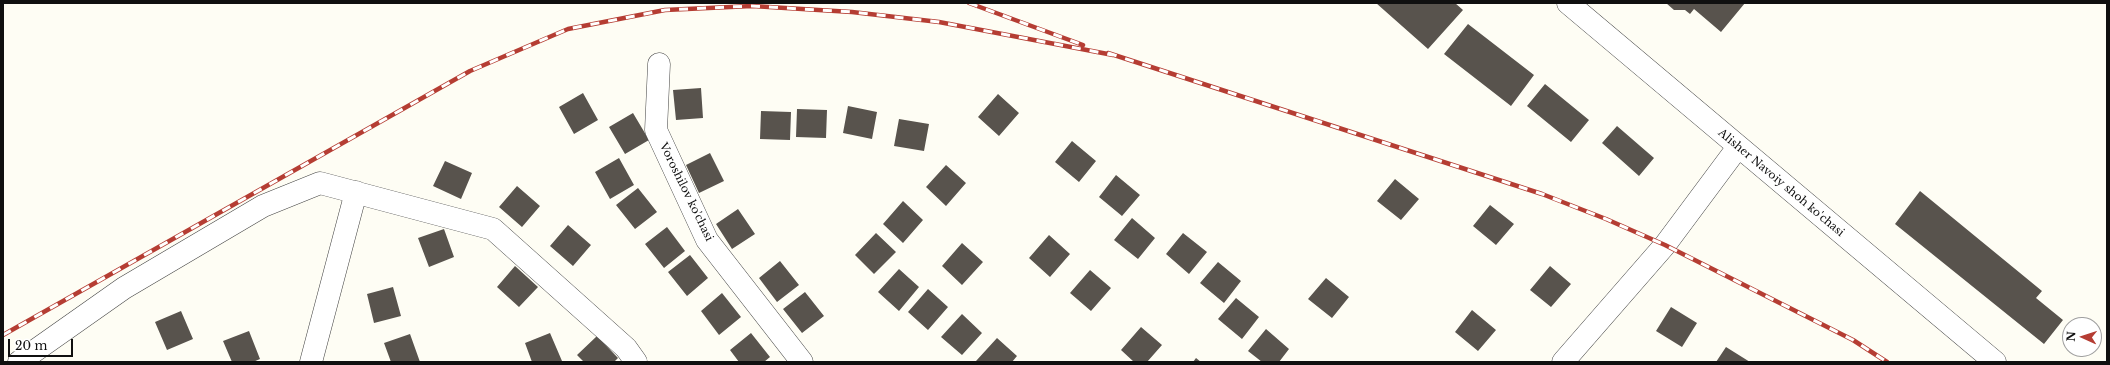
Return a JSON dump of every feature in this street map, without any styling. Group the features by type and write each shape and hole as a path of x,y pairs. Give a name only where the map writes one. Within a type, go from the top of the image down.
{"street":[{"name":"Alisher Navoiy shoh ko'chasi","path":"1568,3 1995,362"},
{"name":"Voroshilov ko'chasi","path":"659,64 656,130 707,240 802,362"},
{"path":"1563,362 1665,245 1738,147"},
{"path":"29,359 124,288 263,206 320,183 492,229 626,348 636,362"},
{"path":"311,362 356,192"}],"building":[{"path":"1376,3 1455,3 1463,10 1428,49"},
{"path":"1666,3 1745,3 1721,32 1694,9 1690,14 1685,10 1674,10"},
{"path":"1468,24 1534,75 1511,106 1444,54"},
{"path":"1545,84 1589,120 1571,142 1527,106"},
{"path":"701,88 703,118 676,120 673,90"},
{"path":"583,93 598,120 574,134 559,107"},
{"path":"998,94 1019,113 999,136 978,117"},
{"path":"848,106 877,112 872,139 843,133"},
{"path":"797,109 827,110 826,138 796,137"},
{"path":"761,111 791,112 790,140 760,139"},
{"path":"633,113 649,140 625,154 609,127"},
{"path":"899,119 929,124 924,151 894,146"},
{"path":"1617,126 1654,158 1639,176 1602,143"},
{"path":"1072,141 1096,161 1079,182 1055,162"},
{"path":"710,153 724,181 699,193 686,165"},
{"path":"619,158 634,185 610,199 595,172"},
{"path":"445,161 472,173 461,199 433,186"},
{"path":"946,165 966,183 946,206 926,187"},
{"path":"1116,175 1140,195 1122,216 1099,197"},
{"path":"1395,179 1419,199 1401,220 1377,201"},
{"path":"517,186 540,206 522,227 499,207"},
{"path":"638,188 657,212 635,229 616,205"},
{"path":"1920,191 2042,291 2036,298 2062,319 2062,321 2044,344 1895,224"},
{"path":"903,201 923,220 903,243 883,224"},
{"path":"1490,205 1514,224 1496,245 1473,226"},
{"path":"738,209 755,234 732,249 716,224"},
{"path":"1132,218 1155,238 1138,259 1114,240"},
{"path":"568,225 591,245 573,266 550,246"},
{"path":"667,227 685,251 664,268 645,244"},
{"path":"444,229 454,257 429,267 418,238"},
{"path":"876,233 896,252 874,274 855,255"},
{"path":"1183,233 1207,252 1189,274 1166,254"},
{"path":"1049,235 1070,254 1050,277 1029,258"},
{"path":"962,243 983,262 962,285 942,266"},
{"path":"690,255 708,278 687,296 668,272"},
{"path":"780,261 799,285 777,302 759,278"},
{"path":"1218,262 1241,281 1224,303 1200,283"},
{"path":"515,266 538,287 519,307 497,287"},
{"path":"1550,266 1571,284 1551,307 1530,290"},
{"path":"899,269 919,287 899,311 878,292"},
{"path":"1090,270 1111,288 1091,311 1070,293"},
{"path":"1326,278 1349,297 1332,318 1308,299"},
{"path":"393,287 401,316 374,323 367,294"},
{"path":"928,289 948,307 928,330 908,312"},
{"path":"805,292 824,316 802,333 783,309"},
{"path":"722,293 741,317 719,335 701,311"},
{"path":"1236,298 1259,317 1242,339 1218,319"},
{"path":"1671,307 1697,323 1682,347 1656,331"},
{"path":"1472,310 1496,330 1478,351 1455,332"},
{"path":"181,311 193,339 167,350 155,322"},
{"path":"962,314 982,333 962,355 941,337"},
{"path":"1141,327 1162,345 1147,362 1134,362 1121,350"},
{"path":"1266,329 1289,349 1279,362 1262,362 1248,351"},
{"path":"249,331 260,359 253,362 232,362 223,341"},
{"path":"550,333 562,361 532,362 525,343"},
{"path":"751,333 770,357 764,362 739,362 730,350"},
{"path":"410,334 420,362 391,362 384,343"},
{"path":"597,336 618,358 614,362 584,362 577,355"},
{"path":"997,338 1017,356 1012,362 976,361"},
{"path":"1726,347 1750,362 1716,362"},
{"path":"1196,358 1201,362 1193,362"}],"railway":[{"path":"969,3 1083,45"},
{"path":"3,335 470,71 568,29 665,10 752,6 852,12 939,22 1113,55"},
{"path":"1108,53 1542,194 1606,219 1665,245 1853,340 1887,362"}]}
